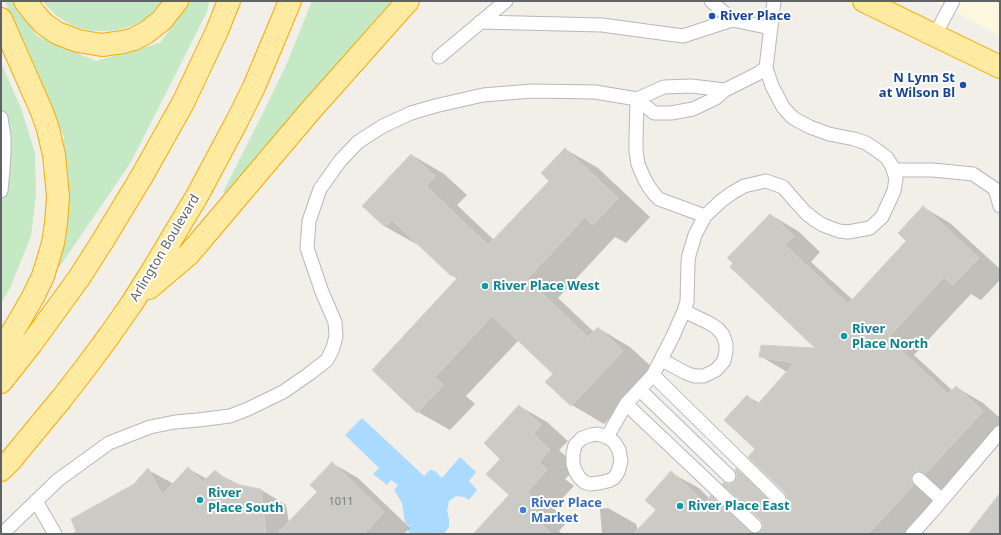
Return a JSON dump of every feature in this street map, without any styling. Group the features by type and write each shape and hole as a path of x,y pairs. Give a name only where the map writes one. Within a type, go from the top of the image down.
{"highway":[{"path":"26,1 44,24 57,33 78,42 102,45 134,39 147,32 162,20 177,1"},
{"path":"1,382 31,344 79,278 142,176 183,103 230,1"},
{"name":"Arlington Boulevard","path":"1,470 62,398 109,336 154,268 197,196 232,130 257,80 290,1"},
{"path":"132,303 189,254 316,104 408,1"},
{"path":"382,30 420,1"},
{"path":"864,1 1000,67"},
{"path":"1,19 48,129 54,155 58,192 56,224 48,260 33,297 1,352"}],"lane":[{"path":"439,57 506,1"},
{"path":"711,1 732,20"},
{"path":"607,437 626,404 653,375 662,360 687,302 688,262 695,236 705,216 721,201 744,186 766,181 783,187 806,213 823,225 839,231 848,232 870,228 882,217 892,197 896,182 894,170 887,158 866,143 822,132 802,124 795,120 780,103 766,68 774,1"},
{"path":"935,35 953,1"},
{"path":"480,22 602,26 683,36 732,20 771,28"},
{"path":"2,534 58,480 109,443 150,427 175,422 230,416 283,392 327,360 333,348 336,336 335,322 322,292 307,248 309,221 320,189 340,161 358,142 384,126 411,113 435,106 483,95 532,91 595,92 637,99 654,113 671,114 694,109 716,98 725,90 766,68"},
{"path":"637,99 664,87 691,86 725,90"},
{"path":"637,99 636,152 638,164 644,178 654,195 659,199 705,216"},
{"path":"1,118 4,137 4,170 1,191"},
{"path":"894,170 933,170 973,174 995,189 1000,206"},
{"path":"662,360 694,376 704,376 716,370 724,361 726,344 717,328 684,311"},
{"path":"653,375 780,499"},
{"path":"640,390 729,476"},
{"path":"626,404 754,526"},
{"path":"912,534 1000,432"},
{"path":"919,480 942,500"},
{"path":"36,501 55,534"}],"shaded area":[{"path":"934,1 1000,1 1000,36 957,13"}],"green space":[{"path":"5,1 15,1 17,7 37,36 96,61 160,43 190,1 209,1 207,12 131,162 56,272 66,221 64,137"},
{"path":"42,1 164,1 145,19 134,25 110,31 93,31 71,25 57,16"},
{"path":"312,1 392,1 225,193 223,192 287,63"},
{"path":"1,63 21,108 35,153 36,194 31,236 10,288 1,303"}],"water":[{"path":"362,418 424,476 430,470 435,471 442,478 460,457 476,472 469,481 477,490 469,500 464,497 456,496 449,501 447,511 449,527 444,534 411,534 408,531 409,526 405,523 402,503 394,490 398,485 391,480 387,485 373,474 379,468 345,435"}],"building":[{"name":"River Place West","path":"565,148 618,198 593,225 585,217 527,279 588,337 598,327 623,351 571,406 545,382 553,374 492,316 435,377 443,385 417,413 372,370 460,275 451,276 392,220 385,227 362,206 411,154 435,176 426,186 488,245 549,181 541,173"},
{"name":"River Place North","path":"923,206 979,258 953,285 944,277 888,338 948,394 956,386 983,411 925,474 920,471 913,473 911,478 914,485 868,534 758,534 763,528 761,520 722,484 724,482 731,484 735,481 737,478 736,468 777,507 781,507 785,504 787,497 785,493 748,457 755,449 724,420 747,395 757,405 794,363 759,357 761,345 815,348 730,267 733,263 727,258 770,214 794,236 785,245 848,304 906,241 898,233"},
{"path":"519,405 541,425 533,434 550,450 539,462 547,470 527,492 541,505 532,515 552,534 473,534 509,495 486,474 500,459 484,443"},
{"name":"River Place South","path":"332,462 384,512 364,534 277,534 317,492 310,485"},
{"path":"188,467 203,482 215,470 223,477 240,485 261,489 266,534 77,534 71,519 134,484 148,468 162,495"},
{"name":"River Place East","path":"671,471 705,503 711,495 753,534 633,534 656,510 645,500"},
{"path":"1000,493 1000,534 968,534"}],"place":[{"name":"River Place","path":"712,16"},
{"name":"N Lynn St at Wilson Bl","path":"963,85"},
{"name":"River Place West","path":"485,286"},
{"name":"River Place North","path":"844,336"},
{"name":"River Place South","path":"200,500"},
{"name":"River Place East","path":"680,506"},
{"name":"River Place Market","path":"523,510"}]}
